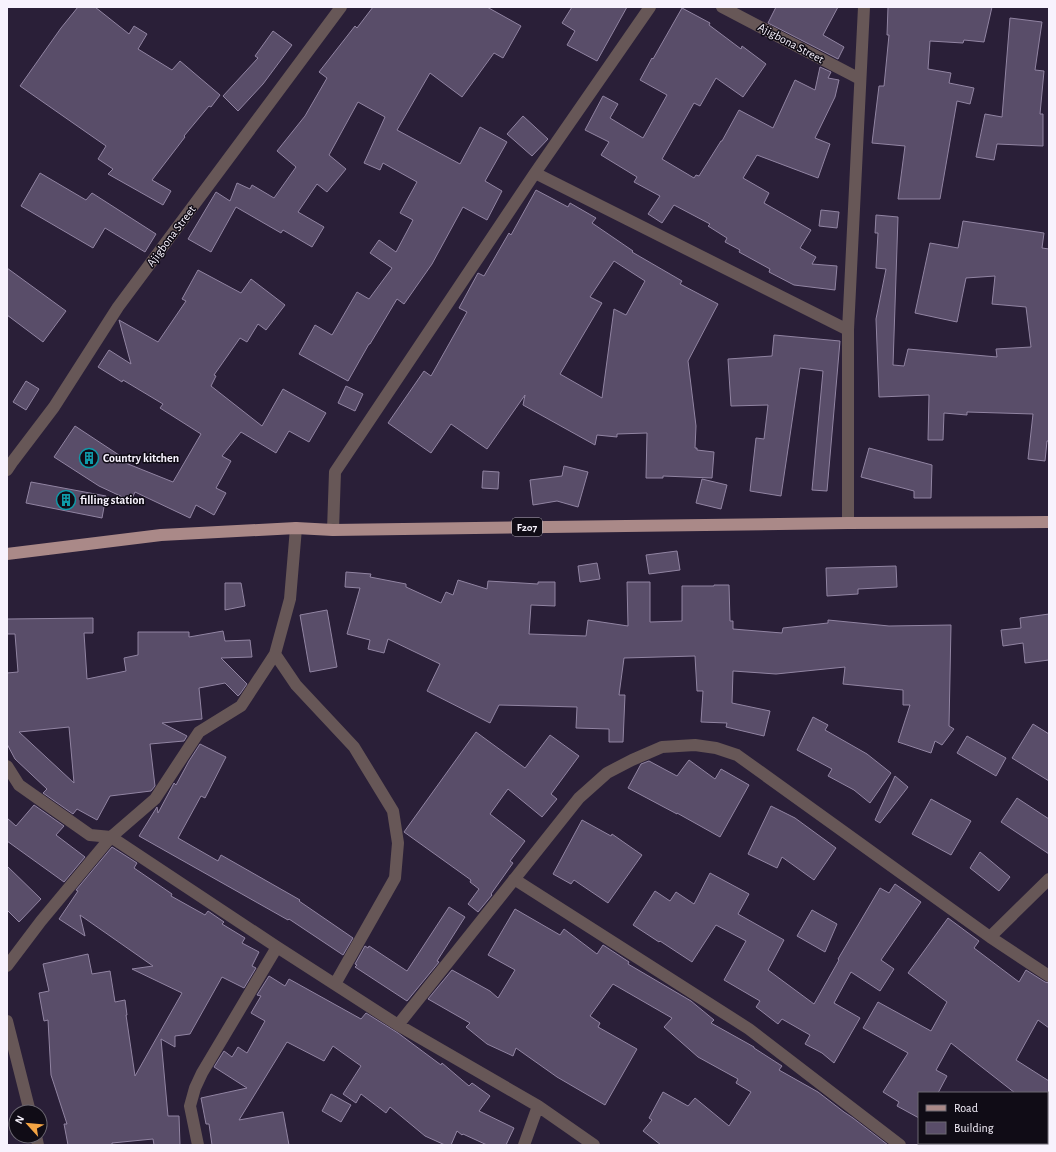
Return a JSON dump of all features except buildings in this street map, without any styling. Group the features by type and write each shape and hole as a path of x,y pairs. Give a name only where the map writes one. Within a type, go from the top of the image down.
{"main road":[{"name":"F207","path":"7,554 161,535 296,528 333,530 848,523 1049,522"}],"street":[{"name":"Ajigbona Street","path":"7,470 54,407 118,307 342,7"},
{"path":"333,530 335,472 535,173 650,7"},
{"name":"Ajigbona Street","path":"722,7 860,79"},
{"path":"848,523 848,330 864,7"},
{"path":"535,173 848,330"},
{"path":"7,966 41,921 111,837 155,799 199,732 241,706 275,654 290,599 296,528"},
{"path":"275,654 296,685 354,747 392,811 398,843 394,878 335,984"},
{"path":"398,1025 580,798 607,773 662,747 695,745 716,748 737,755 990,937 1049,976"},
{"path":"7,766 20,785 90,835 111,837 398,1025 538,1106 594,1145"},
{"path":"514,879 749,1029 900,1145"},
{"path":"990,937 1049,879"},
{"path":"198,1145 190,1106 195,1088 202,1073 277,947"},
{"path":"7,1021 28,1104"},
{"path":"524,1145 538,1106"}],"place":[{"name":"Country kitchen","path":"89,458"},
{"name":"filling station","path":"66,500"}]}
